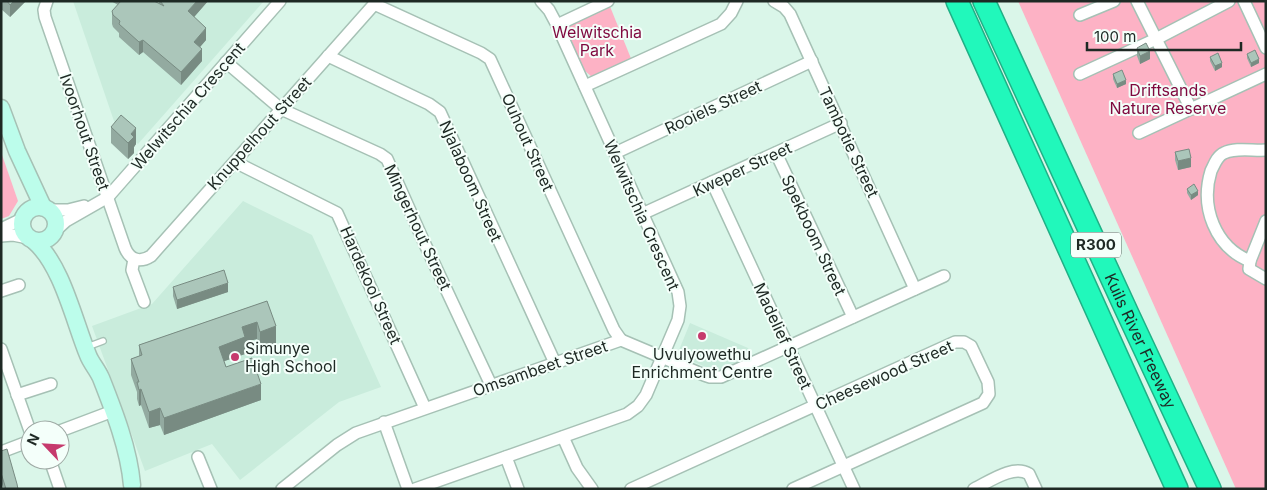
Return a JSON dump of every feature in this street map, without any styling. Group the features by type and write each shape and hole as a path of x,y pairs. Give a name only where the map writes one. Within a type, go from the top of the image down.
{"highway":[{"name":"Kuils River Freeway","path":"957,1 1177,489"},
{"name":"Kuils River Freeway","path":"984,1 1210,489"}],"street":[{"name":"Ivoorhout Street","path":"47,1 44,10 45,17 127,253 136,259 132,270 144,302"},
{"name":"Welwitschia Crescent","path":"54,232 61,224 108,197 280,1"},
{"name":"Welwitschia Crescent","path":"415,489 445,484 506,457 622,417 633,410 646,395 678,320 679,299 557,25 549,10 541,1"},
{"path":"557,25 608,1"},
{"path":"585,86 721,24 731,13 737,1"},
{"name":"Tambotie Street","path":"774,1 784,6 790,14 915,289"},
{"path":"1080,15 1114,1"},
{"path":"1137,1 1191,109"},
{"path":"1080,74 1156,39 1229,1"},
{"path":"1244,1 1266,48"},
{"name":"Knuppelhout Street","path":"136,259 143,260 151,256 375,3"},
{"name":"Ouhout Street","path":"375,3 481,53 493,63 610,322 621,340"},
{"name":"Njalaboom Street","path":"328,56 429,104 440,112 555,363"},
{"name":"Mingerhout Street","path":"226,62 281,109 380,154 387,159 491,385"},
{"name":"Rooiels Street","path":"615,153 812,62"},
{"path":"1139,134 1266,74"},
{"path":"1,108 17,151 46,208 56,221 54,232 67,297"},
{"name":"Kweper Street","path":"642,214 841,123"},
{"path":"1250,261 1230,250 1220,237 1208,210 1207,190 1212,169 1220,155 1231,150 1266,150"},
{"path":"17,151 26,192 22,230 48,256 67,297 87,353 101,378 108,413 130,468 132,487"},
{"name":"Spekboom Street","path":"776,153 853,317"},
{"name":"Hardekool Street","path":"235,162 337,212 426,408"},
{"name":"Madelief Street","path":"712,182 854,489"},
{"name":"Welwitschia Crescent","path":"46,208 68,210 91,206"},
{"path":"1,229 23,217 32,208 46,208"},
{"path":"1266,221 1248,266 1252,271 1266,279"},
{"path":"1,236 13,235 45,241 54,232"},
{"name":"Omsambeet Street","path":"282,489 347,438 384,422 621,340 704,375 715,378 721,377 944,276"},
{"path":"1,291 19,286"},
{"name":"Cheesewood Street","path":"631,489 955,342 964,342 971,346 988,382 990,391 983,403 793,489"},
{"path":"1,349 26,420"},
{"path":"18,395 51,384"},
{"path":"70,427 108,413"},
{"path":"384,422 408,489"},
{"path":"563,437 577,468 592,489"},
{"path":"1,452 20,445"},
{"path":"198,457 211,489"},
{"path":"506,457 518,489"},
{"path":"53,470 60,489"},
{"path":"974,489 1018,470 1028,474 1036,489"}],"lane":[{"path":"87,353 103,341"}],"shaded area":[{"path":"73,1 264,1 138,144 115,124"},
{"name":"Simunye High School","path":"243,201 312,235 381,387 339,402 240,480 212,444 145,471 92,326 152,304"},
{"name":"Uvulyowethu Enrichment Centre","path":"690,323 748,348 752,356 718,372 677,355"}],"green space":[{"name":"Driftsands Nature Reserve","path":"1018,1 1266,1 1266,489 1236,489"},
{"name":"Welwitschia Park","path":"609,4 632,61 592,77 585,71 566,32 568,24"},
{"path":"1,152 18,201 9,216 1,219"}],"building":[{"path":"121,1 154,1 164,6 160,1 197,1 188,11 206,28 194,42 202,49 181,72 143,40 139,42 119,24 120,21 113,15 112,11"},
{"path":"1146,43 1150,51 1140,56 1137,48"},
{"path":"1255,50 1259,59 1251,63 1247,54"},
{"path":"1218,53 1222,63 1215,66 1210,57"},
{"path":"1122,70 1126,80 1117,84 1113,74"},
{"path":"121,115 136,128 131,134 134,137 128,143 111,127"},
{"path":"1189,149 1191,158 1178,161 1175,152"},
{"path":"1194,184 1198,191 1191,195 1187,189"},
{"path":"224,270 228,283 177,300 173,287"},
{"path":"267,301 276,326 260,332 257,322 242,327 245,337 219,347 226,367 252,358 261,384 164,418 160,408 149,412 141,389 139,390 137,382 139,382 131,359 142,355 139,345"},
{"path":"7,449 18,489 6,489 1,473 1,451"}],"place":[{"name":"Uvulyowethu Enrichment Centre","path":"702,336"},
{"name":"Simunye High School","path":"235,357"}]}
